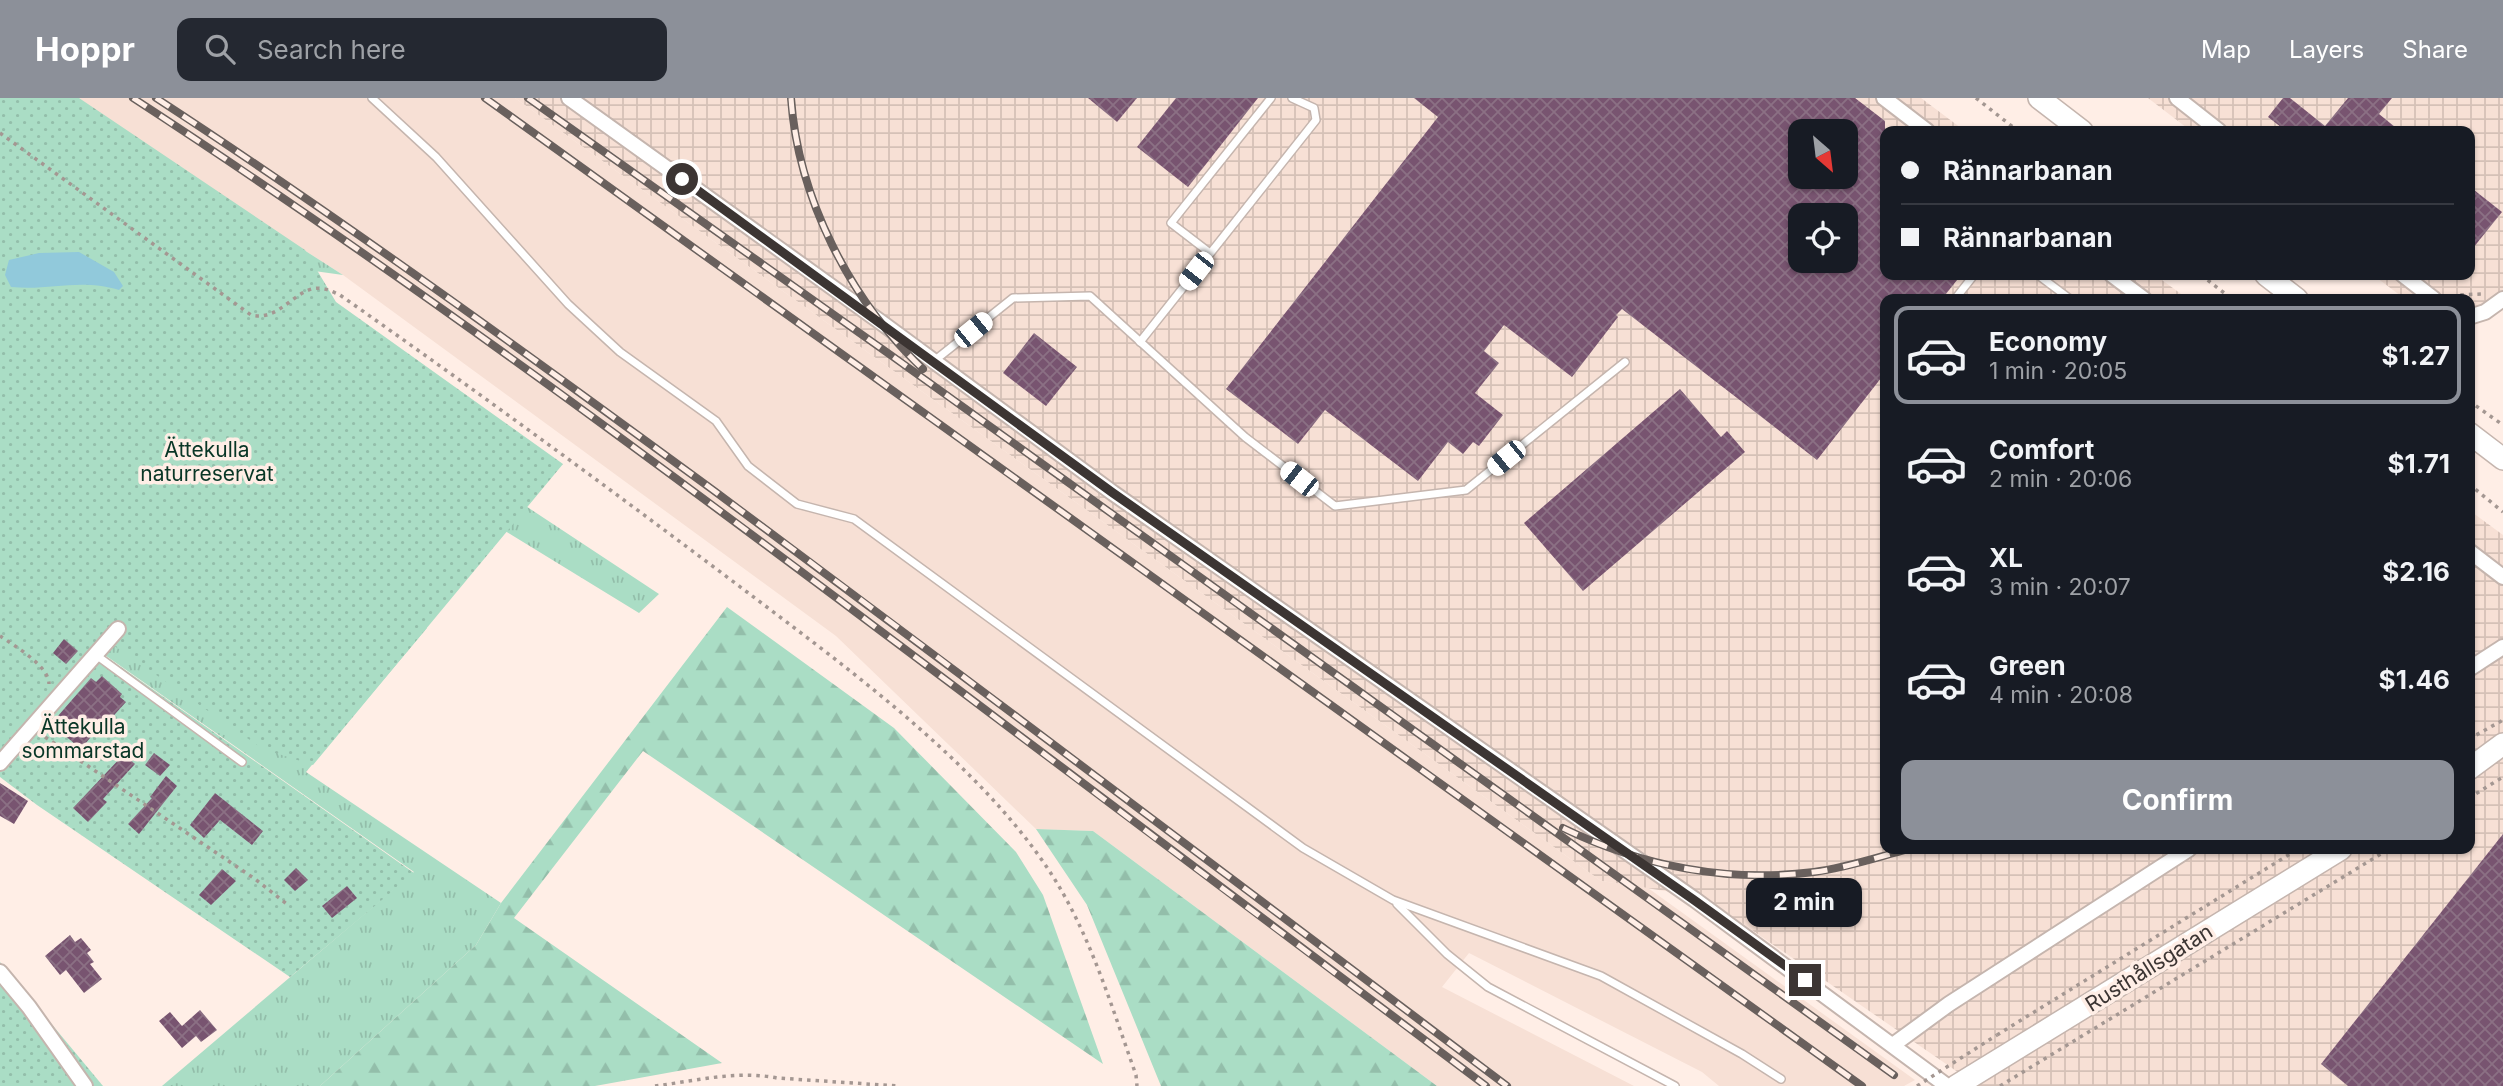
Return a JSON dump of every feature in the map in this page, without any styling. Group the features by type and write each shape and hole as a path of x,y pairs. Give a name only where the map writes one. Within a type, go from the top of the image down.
{"main road":[{"path":"2039,98 2075,126"},
{"path":"2272,280 2291,294"},
{"path":"2475,438 2503,459"},
{"path":"2475,765 2503,744"},
{"path":"2475,766 2503,754"},
{"name":"Rusthållsgatan","path":"1956,1086 2333,854"}],"street":[{"path":"569,98 1113,493 1694,900 1947,1086"},
{"path":"1884,98 1920,126"},
{"path":"2177,98 2213,126"},
{"path":"2119,280 2137,294"},
{"path":"2409,280 2428,294"},
{"path":"2475,315 2485,312 2503,299"},
{"path":"2475,556 2503,578"},
{"path":"0,763 118,629"},
{"path":"2475,665 2503,648"},
{"path":"1893,1045 1949,1004 2181,854"},
{"path":"0,972 86,1086"}],"lane":[{"path":"372,98 436,157 568,304 620,352 716,421 748,466 797,504 854,519 1303,848 1393,900 1601,976 1742,1054 1781,1079"},
{"path":"1210,253 1171,223 1271,98"},
{"path":"1140,342 1315,120 1314,108 1292,98"},
{"path":"1959,294 1970,280"},
{"path":"2045,280 2063,294"},
{"path":"934,362 1013,298 1090,296 1245,437 1335,506 1466,490 1625,362"},
{"path":"96,655 242,762"},
{"path":"1393,900 1447,954 1488,987 1675,1086"}],"path":[{"path":"1976,98 2012,126"},
{"path":"0,133 251,315 265,316 316,288 324,288 340,295 667,532 888,702 960,767 1011,820 1051,875 1079,923 1136,1075 1137,1086"},
{"path":"2207,280 2226,294"},
{"path":"2475,294 2483,294"},
{"path":"2475,405 2503,425"},
{"path":"2475,489 2503,512"},
{"path":"0,636 47,673 49,681 44,692"},
{"path":"2475,736 2503,720"},
{"path":"31,728 255,879 288,905"},
{"path":"2475,794 2503,777"},
{"path":"1917,1086 2290,854"},
{"path":"2000,1086 2381,854"},
{"path":"655,1086 676,1085 720,1076 762,1075 898,1086"}],"shaded area":[{"path":"67,98 515,98 1601,881 1648,888 1915,1080 1904,1086 1719,1086 1702,1072 1469,953 1442,987 1634,1086 1437,1086 1093,831 1036,829 836,636 343,275"},
{"path":"515,98 1921,98 1958,126 1880,126 1880,280 2162,280 2181,294 1880,294 1880,854 2475,854 2475,514 2503,535 2503,1086 1978,1086 1704,897 1601,881"},
{"path":"2148,98 2503,98 2503,304 2483,321 2475,320 2475,294 2398,294 2380,280 2475,280 2475,126 2184,126"}],"green space":[{"name":"Ättekulla naturreservat","path":"0,98 79,98 305,250 336,302 563,464 313,765 263,749 113,645 104,655 414,873 290,977 0,777"},
{"name":"Ättekulla naturreservat","path":"67,98 343,275 307,270 344,386 659,594 639,613 383,456 427,628 306,772 501,903 476,945 320,1086 162,1086 414,872 92,646"},
{"path":"727,607 894,728 1016,852 1043,895 1103,1064 643,751 514,918 722,1063 595,1086 320,1086 476,945 501,903"},
{"path":"1036,829 1093,831 1437,1086 1161,1086 1087,905"},
{"path":"0,962 103,1086 0,1086"}],"water":[{"path":"79,252 114,272 123,286 119,290 90,285 11,287 5,275 9,260 39,253"}],"building":[{"path":"1088,98 1137,98 1117,122"},
{"path":"1176,98 1258,98 1188,187 1137,147"},
{"path":"1414,98 1855,98 1885,121 1885,126 1880,126 1880,280 1957,280 1946,294 1880,294 1880,379 1817,460 1622,309 1572,377 1504,325 1484,351 1499,363 1475,393 1503,415 1479,446 1473,442 1463,454 1448,442 1418,481 1325,410 1298,444 1226,389 1438,117"},
{"path":"2283,98 2290,98 2325,126 2280,126 2268,117"},
{"path":"2348,98 2392,98 2379,114 2394,126 2325,126"},
{"path":"2475,191 2502,212 2475,246"},
{"path":"1034,333 1077,367 1046,406 1003,373"},
{"path":"1680,389 1721,437 1727,431 1745,452 1583,591 1524,523"},
{"path":"64,639 78,651 66,664 53,653"},
{"path":"102,676 122,694 120,697 126,702 106,724 103,722 81,749 51,724 91,678 96,682"},
{"path":"154,753 170,765 160,776 145,765"},
{"path":"124,754 135,764 103,799 107,802 88,822 73,808"},
{"path":"166,776 177,786 139,834 128,824 152,798 150,797"},
{"path":"0,783 28,801 14,824 0,816"},
{"path":"215,793 263,831 252,845 220,820 204,838 190,825"},
{"path":"2503,834 2503,1086 2348,1086 2321,1064"},
{"path":"296,868 308,880 295,891 284,880"},
{"path":"222,869 236,881 211,905 199,895"},
{"path":"347,886 357,898 332,918 322,906"},
{"path":"70,935 75,942 81,938 91,950 87,953 94,962 90,964 102,979 84,993 66,970 60,975 45,956"},
{"path":"200,1010 217,1030 201,1042 196,1036 182,1048 159,1021 170,1012 182,1026"}],"railway":[{"path":"133,98 337,235 638,450 1486,1086"},
{"path":"156,98 367,241 713,490 1507,1086"},
{"path":"485,98 1862,1086"},
{"path":"528,98 1894,1075"},
{"path":"791,98 804,173 832,245 873,312 923,369"},
{"path":"1563,828 1654,862 1717,873 1781,875 1814,872 1891,854"}],"route":[{"path":"682,179 1113,493 1805,980"}],"park label":[{"name":"Ättekulla sommarstad","path":"83,739"}]}
